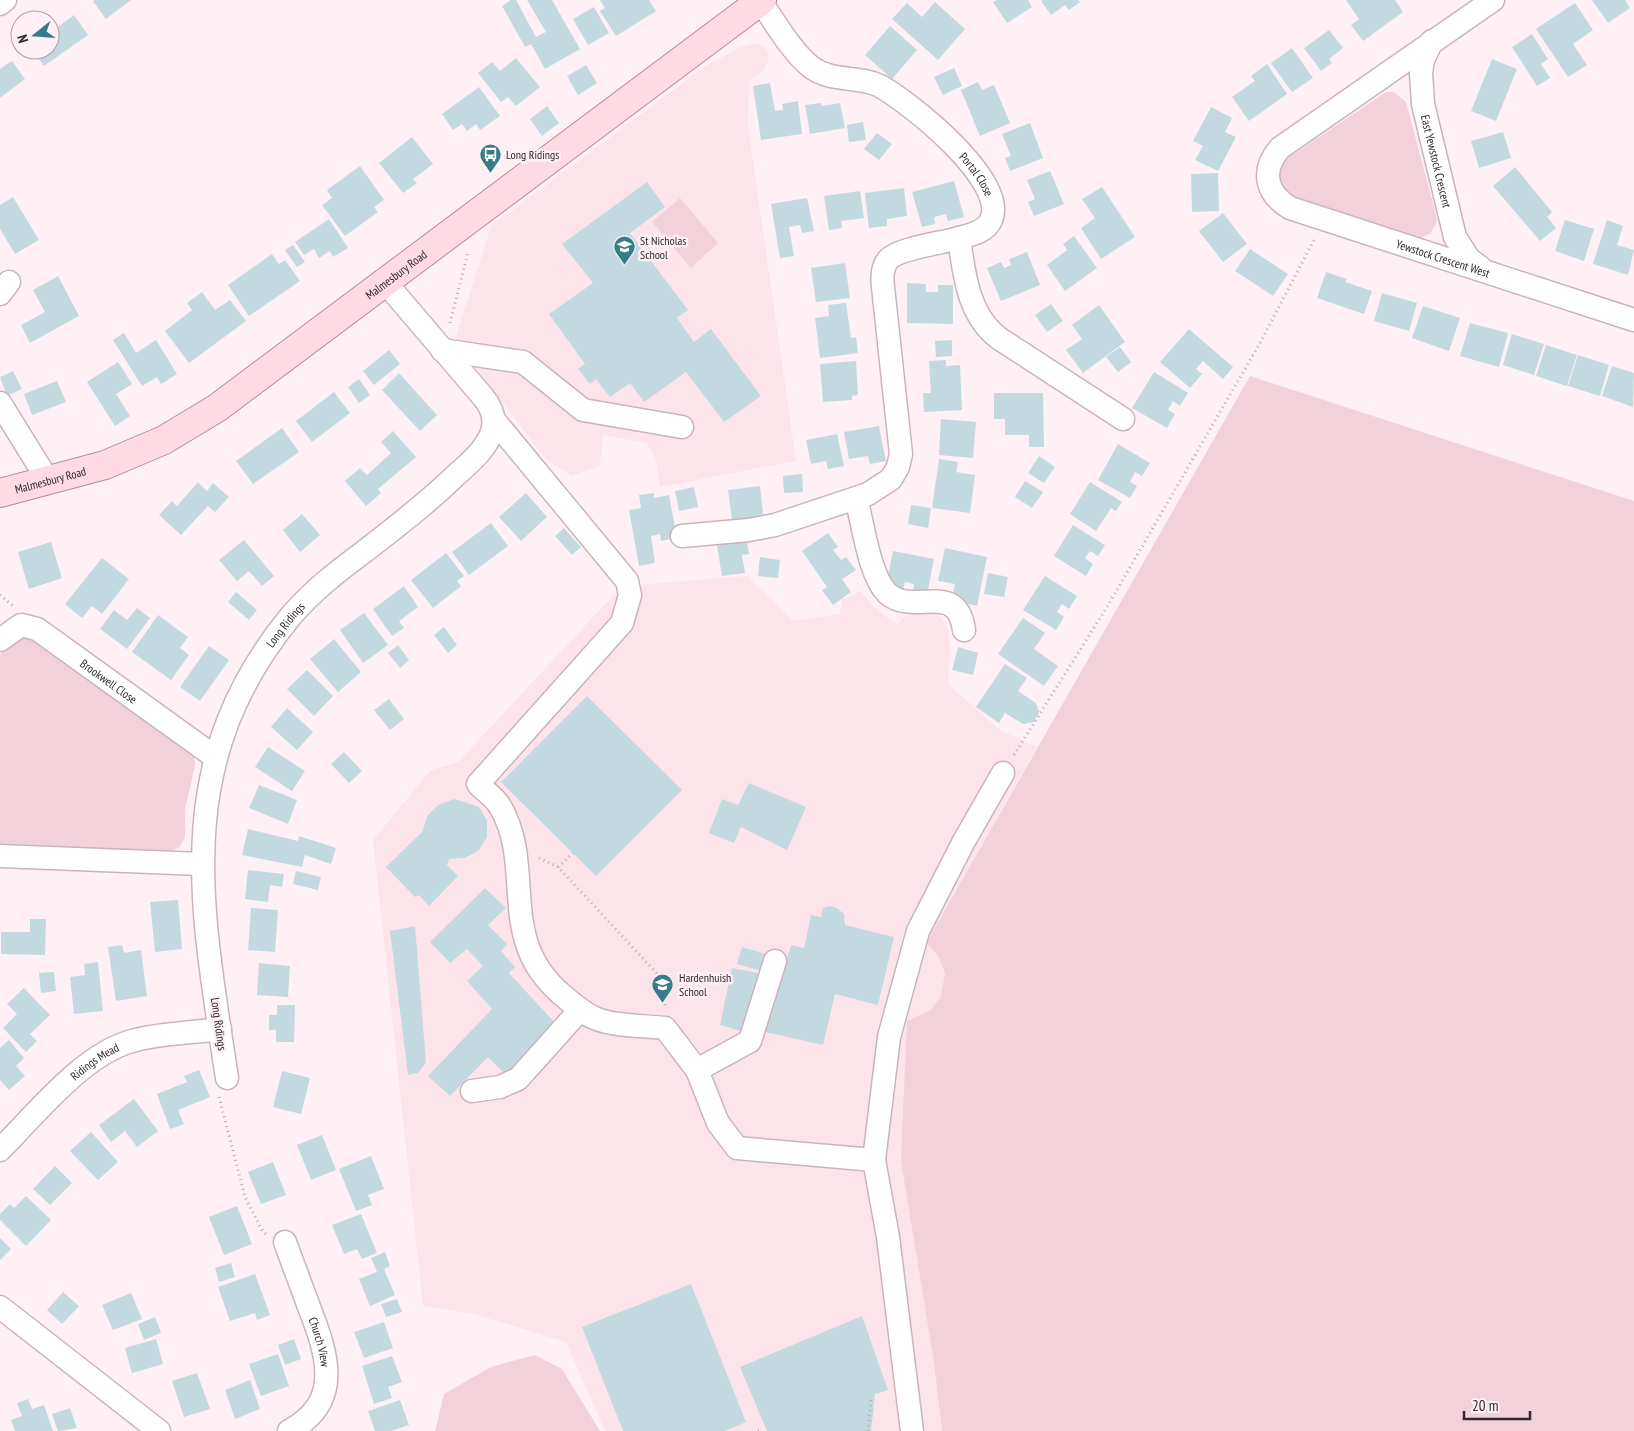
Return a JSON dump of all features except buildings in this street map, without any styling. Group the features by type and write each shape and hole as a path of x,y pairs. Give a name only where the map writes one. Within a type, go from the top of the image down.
{"main road":[{"name":"Malmesbury Road","path":"0,493 49,482 114,462 185,428 224,402 761,0"}],"street":[{"path":"0,4 5,0"},
{"name":"Portal Close","path":"682,536 749,530 775,525 877,490 891,479 898,467 901,454 883,287 886,264 892,256 900,253 959,238 983,229 990,222 993,213 991,200 984,184 965,157 932,126 887,90 870,82 835,78 812,67 794,49 761,0"},
{"path":"1432,41 1493,0"},
{"name":"Yewstock Crescent West","path":"1432,41 1280,148 1269,163 1268,180 1272,190 1282,203 1290,208 1634,320"},
{"name":"East Yewstock Crescent","path":"1432,41 1423,60 1421,79 1430,131 1456,237 1469,258 1485,271"},
{"path":"959,238 970,296 976,313 986,327 1010,346 1123,419"},
{"path":"385,282 487,402 494,420 628,584 629,602 622,623 478,784 499,805 508,827 514,847 521,928 532,959 548,982 580,1010 599,1020 666,1028 697,1070 718,1124 737,1148 874,1160"},
{"path":"442,350 523,362 583,410 682,427"},
{"path":"0,403 49,482"},
{"name":"Long Ridings","path":"227,1078 204,905 201,864 204,819 215,757 242,691 289,618 326,581 426,504 476,457 491,434 494,420"},
{"path":"856,498 873,564 883,588 894,599 901,601 932,600 953,606 961,614 964,630"},
{"name":"Brookwell Close","path":"0,640 21,625 37,629 215,757"},
{"path":"912,1431 888,1237 874,1160 889,1037 918,931 964,841 1003,773"},
{"path":"0,856 201,864"},
{"path":"697,1070 750,1041 775,962"},
{"path":"472,1091 500,1087 518,1079 580,1010"},
{"name":"Ridings Mead","path":"0,1150 81,1069 106,1052 132,1041 220,1029"},
{"name":"Church View","path":"285,1242 324,1345 328,1364 327,1381 318,1406 303,1422 289,1431"},
{"path":"0,1307 159,1431"}],"path":[{"path":"1003,773 1112,599 1260,343 1325,220"},
{"path":"442,350 469,249"},
{"path":"573,852 558,867 664,981 666,1028"},
{"path":"227,1078 218,1092 245,1198 263,1232"},
{"path":"868,1431 871,1400"}],"shaded area":[{"name":"St Nicholas School","path":"756,43 766,48 769,59 764,71 749,81 748,126 796,461 660,487 656,460 647,443 603,435 600,466 571,476 545,458 455,340 491,226 704,67 738,48"},
{"path":"1386,92 1394,92 1406,102 1436,215 1437,221 1431,233 1421,238 1288,197 1278,183 1280,165 1285,160"},
{"path":"680,198 718,243 691,268 652,222"},
{"path":"1250,376 1634,501 1634,1431 942,1431 934,1362 901,1161 907,1021 931,1010 941,996 945,973 937,954 926,943"},
{"name":"Hardenhuish School","path":"747,576 793,621 840,614 842,600 860,591 882,614 897,624 910,613 925,610 940,617 948,629 950,647 948,684 1001,731 1037,747 926,943 937,954 945,973 941,996 931,1010 934,1362 942,1431 605,1431 566,1342 474,1314 423,1306 373,840 430,771 458,762 622,586"},
{"path":"22,637 37,640 194,757 195,765 185,810 185,836 180,847 169,852 0,848 0,655 7,647"},
{"path":"535,1355 562,1369 600,1431 435,1431 444,1394 491,1367"}],"place":[{"name":"Long Ridings","path":"490,173"},
{"name":"St Nicholas School","path":"624,266"},
{"name":"Hardenhuish School","path":"663,1003"}]}
